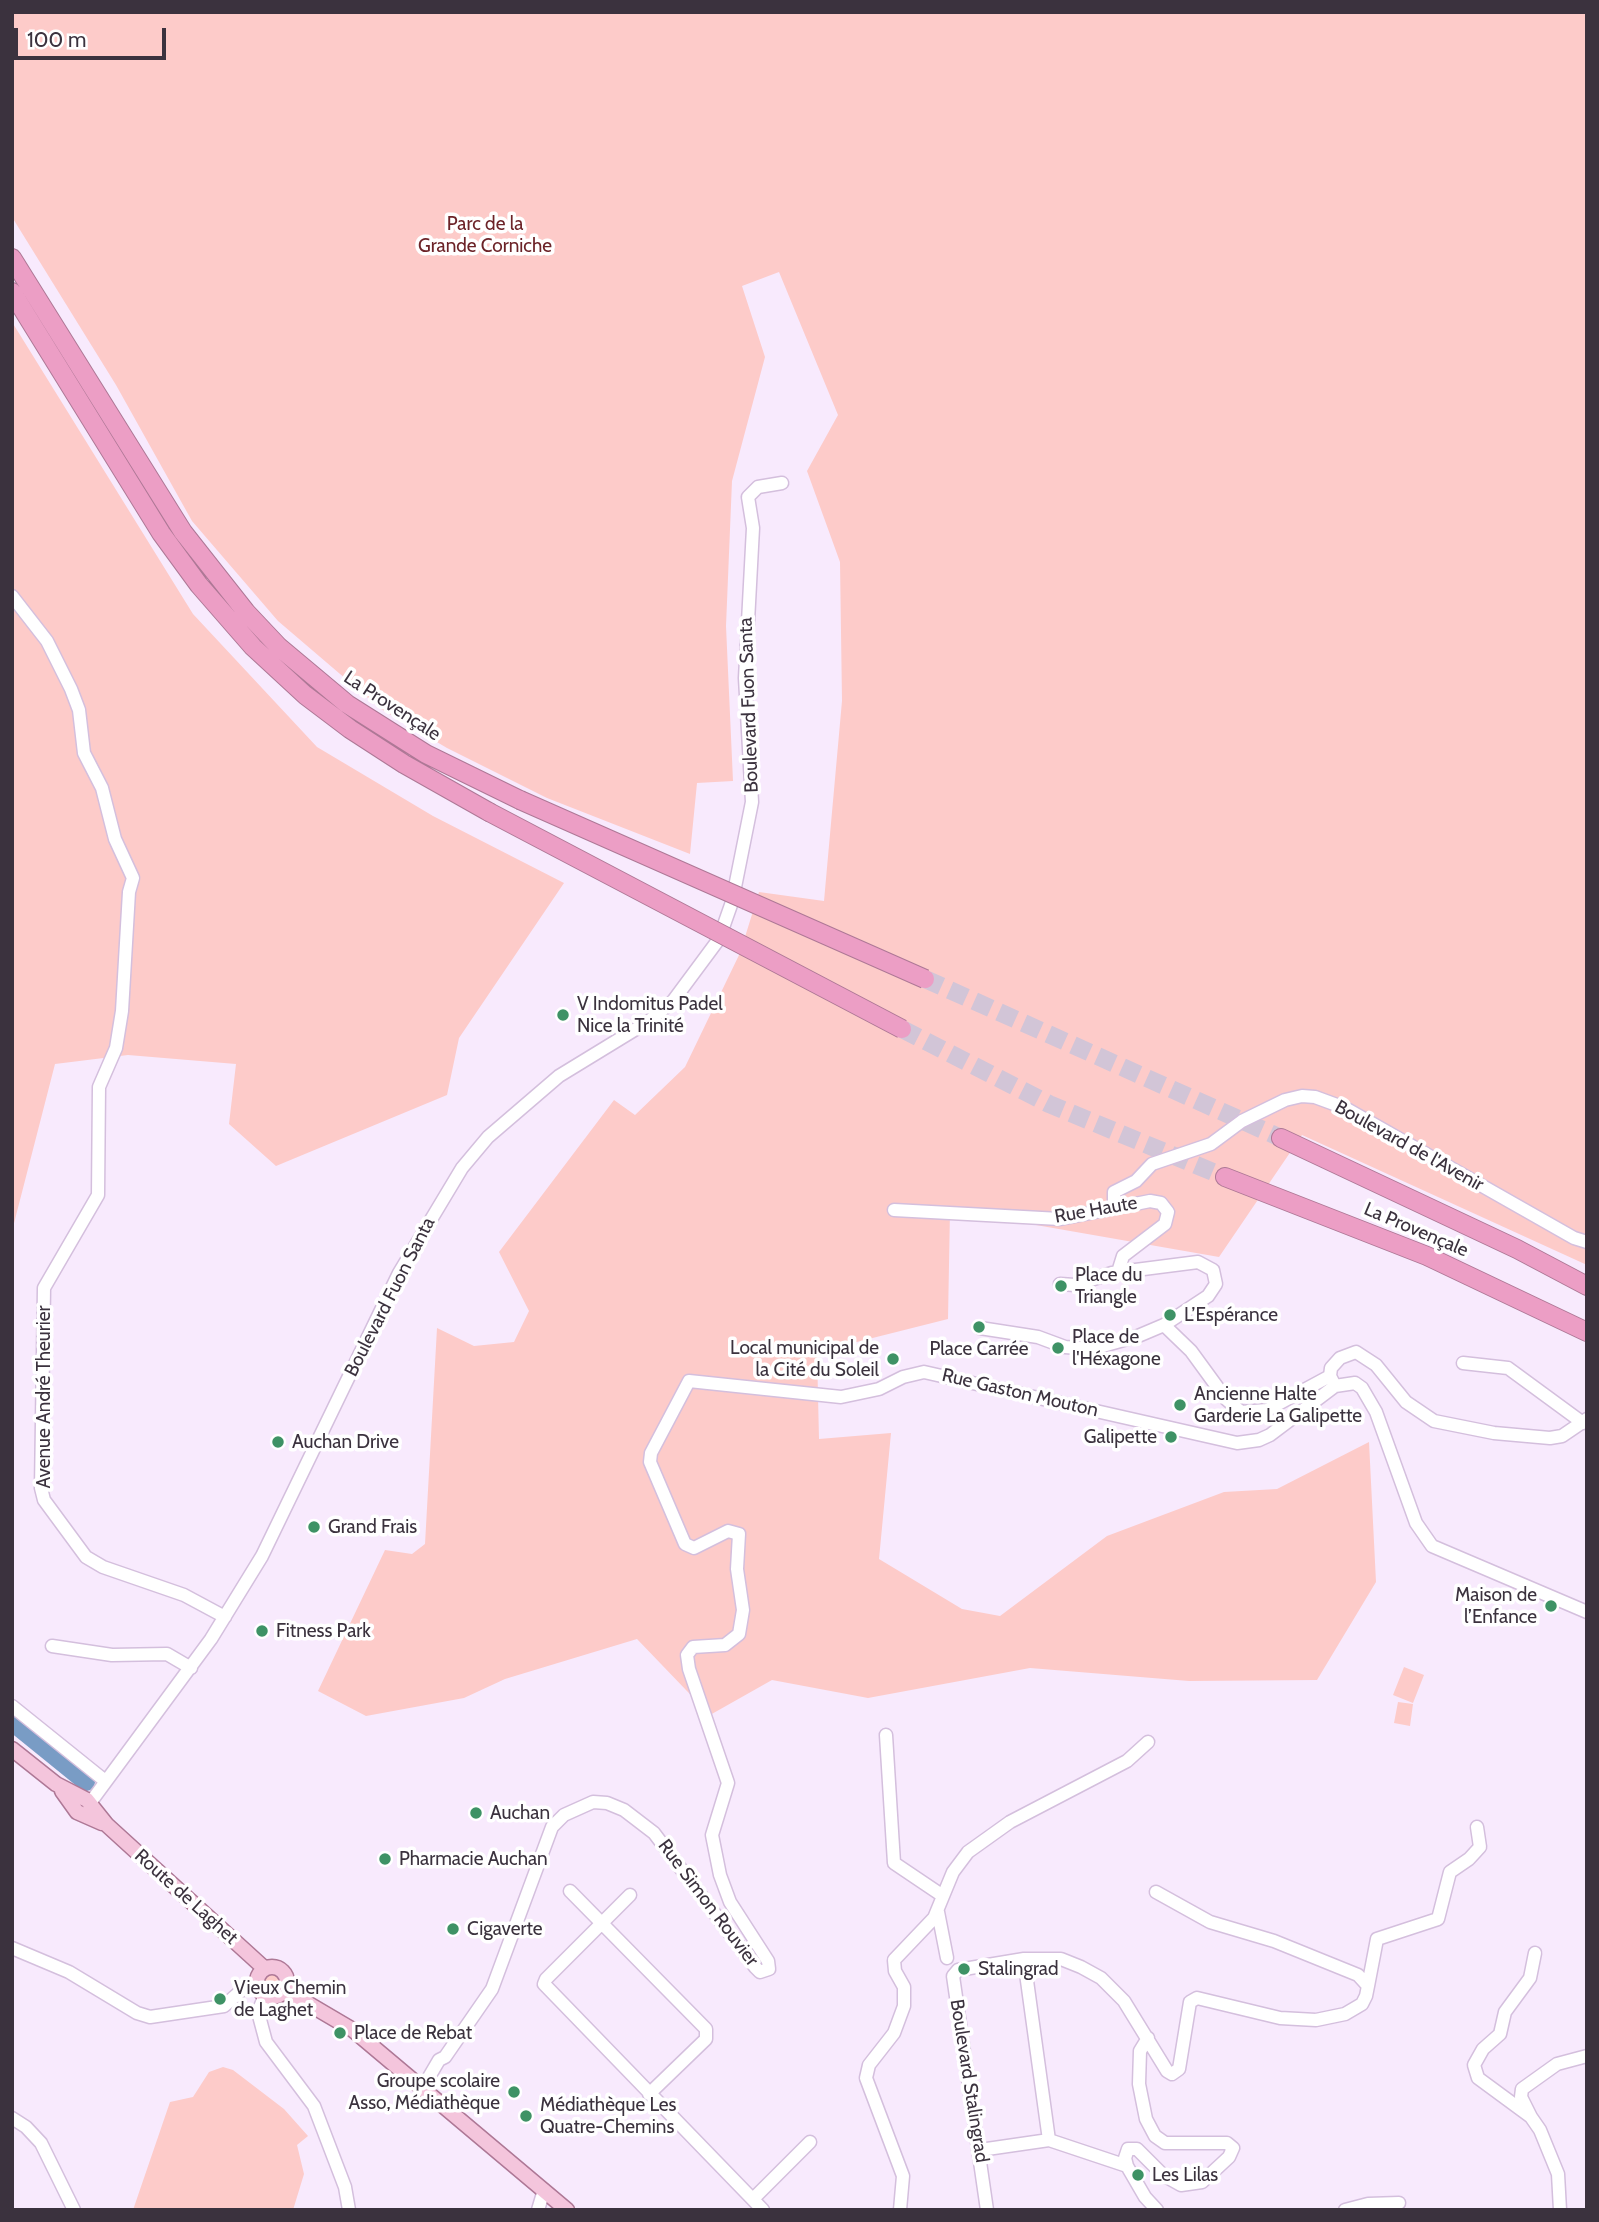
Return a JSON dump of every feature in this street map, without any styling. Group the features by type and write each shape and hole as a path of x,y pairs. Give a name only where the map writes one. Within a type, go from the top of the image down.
{"highway":[{"name":"La Provençale","path":"12,258 171,513 246,612 288,655 346,704 426,754 520,800 925,979"},
{"name":"La Provençale","path":"12,292 161,533 199,584 253,647 305,695 350,729 404,764 489,812 902,1029"},
{"name":"La Provençale","path":"1281,1138 1482,1232 1587,1286"},
{"name":"La Provençale","path":"1225,1177 1427,1256 1587,1332"}],"main road":[{"name":"Route de Laghet","path":"12,1749 107,1825 264,1968"},
{"path":"274,1966 283,1971 287,1980 285,1990 278,1996 261,1991 258,1976 264,1968 274,1966"},
{"path":"285,1990 340,2020 567,2210"}],"street":[{"name":"Boulevard Fuon Santa","path":"83,1805 191,1668 262,1556 399,1273 462,1168 488,1137 558,1076 649,1021 673,1001 719,939 733,902 752,802 745,678 752,528 748,497 758,487 782,483"},
{"name":"Avenue André Theurier","path":"12,596 47,641 71,689 79,710 84,753 102,788 115,839 133,878 129,892 122,1012 116,1048 99,1087 98,1195 44,1288 41,1488 44,1500 86,1557 103,1567 184,1595 225,1617"},
{"name":"Boulevard de l'Avenir","path":"1114,1207 1114,1192 1136,1181 1152,1164 1211,1144 1242,1121 1284,1100 1315,1097 1345,1108 1574,1238 1587,1242"},
{"name":"Rue Haute","path":"894,1210 1060,1219 1157,1201 1168,1212 1168,1219 1161,1229 1123,1256 1118,1272"},
{"path":"980,1328 1038,1337 1065,1347 1093,1349 1164,1325 1214,1291 1216,1276 1213,1270 1198,1262 1118,1272 1075,1285 1060,1284"},
{"path":"1164,1325 1191,1351 1226,1399 1241,1412 1267,1410 1338,1382 1362,1388 1376,1412 1416,1523 1432,1546 1587,1612"},
{"path":"1338,1382 1331,1368 1340,1358 1350,1353 1361,1353 1376,1365 1415,1409 1442,1423 1494,1433 1550,1438 1562,1436 1585,1421 1508,1368 1463,1363"},
{"name":"Rue Gaston Mouton","path":"689,1381 841,1397 879,1389 903,1377 924,1372 1237,1443 1259,1440 1280,1429 1338,1382"},
{"name":"Rue Simon Rouvier","path":"422,2089 483,1998 552,1827 564,1815 600,1801 624,1810 654,1833 755,1967 760,1972 769,1969 768,1961 730,1902 720,1875 712,1835 728,1783 689,1669 687,1655 693,1647 725,1645 739,1634 743,1610 737,1569 740,1534 727,1531 694,1548 685,1544 650,1462 651,1453 689,1381"},
{"path":"52,1646 112,1655 167,1654 191,1668"},
{"path":"12,1706 104,1780"},
{"path":"886,1735 894,1863 943,1896"},
{"path":"900,2210 903,2176 868,2089 866,2073 894,2033 904,2006 904,1987 895,1971 894,1960 938,1912 943,1896 965,1854 1010,1822 1127,1761 1148,1742"},
{"path":"1368,1986 1377,1939 1438,1919 1450,1872 1478,1852 1480,1847 1477,1827"},
{"path":"570,1891 706,2029 706,2039 649,2094"},
{"path":"1156,1892 1210,1922 1274,1941 1358,1975 1368,1986"},
{"path":"631,1895 546,1979 547,1990 763,2210"},
{"path":"938,1912 947,1958"},
{"path":"12,1948 69,1972 137,2013 150,2017 214,2008 228,2003 243,1989 261,1991 258,2012 265,2042 314,2106 345,2187 349,2210"},
{"path":"1531,2117 1478,2078 1474,2065 1483,2049 1500,2034 1505,2012 1530,1978 1535,1953"},
{"path":"1024,1959 1049,2140"},
{"name":"Boulevard Stalingrad","path":"987,2210 953,1976 958,1970 1024,1959 1061,1959 1101,1978 1124,2001 1167,2071 1172,2074 1179,2069 1189,2006 1197,1998 1280,2018 1316,2020 1345,2014 1362,2004 1368,1986"},
{"path":"1148,2038 1140,2051 1139,2084 1146,2119 1155,2136 1166,2143 1227,2143 1231,2145 1233,2153 1208,2177 1195,2185 1174,2183 1137,2149 1126,2153 1127,2166 1145,2197 1157,2210"},
{"path":"1560,2210 1558,2174 1521,2096 1522,2089 1558,2064 1587,2056"},
{"path":"12,2118 26,2127 41,2143 74,2210"},
{"path":"980,2150 1049,2140 1127,2166"},
{"path":"753,2199 810,2142"},
{"path":"538,2210 544,2190"},
{"path":"1345,2210 1368,2204 1399,2203"}],"green space":[{"name":"Parc de la Grande Corniche","path":"12,12 1587,12 1587,1265 1302,1135 1219,1257 950,1210 948,1319 817,1352 819,1439 891,1433 879,1559 962,1609 1000,1616 1107,1536 1224,1492 1277,1489 1369,1442 1376,1582 1317,1680 1189,1681 1030,1668 868,1698 772,1680 710,1715 637,1639 505,1679 464,1698 366,1716 318,1691 385,1550 412,1554 425,1544 437,1328 474,1346 514,1342 529,1311 499,1252 614,1100 635,1115 685,1067 740,953 759,892 824,901 842,701 840,562 807,471 838,415 779,272 742,286 765,357 732,481 726,626 733,781 697,783 690,854 547,798 447,748 381,709 278,621 192,521 116,385 12,217"},
{"path":"12,322 193,614 317,747 433,816 564,883 459,1038 447,1095 276,1166 229,1124 236,1064 128,1055 55,1064 12,1231"},
{"path":"1404,1667 1424,1675 1413,1703 1393,1695"},
{"path":"1398,1702 1413,1704 1410,1726 1394,1723"},
{"path":"272,1971 279,1974 282,1981 279,1988 272,1991 265,1988 262,1981 265,1974"},
{"path":"223,2067 233,2070 284,2109 308,2136 297,2145 304,2174 293,2210 133,2210 170,2102 193,2097 209,2072"}],"waterway":[{"path":"12,1722 86,1782"}],"tunnel":[{"path":"925,979 1281,1138"},
{"path":"902,1029 1049,1104 1225,1177"}],"place":[{"name":"V Indomitus Padel Nice la Trinité","path":"563,1015"},
{"name":"Place du Triangle","path":"1061,1286"},
{"name":"L’Espérance","path":"1170,1315"},
{"name":"Place Carrée","path":"979,1327"},
{"name":"Place de l'Héxagone","path":"1058,1348"},
{"name":"Local municipal de la Cité du Soleil","path":"893,1359"},
{"name":"Ancienne Halte Garderie La Galipette","path":"1180,1405"},
{"name":"Galipette","path":"1171,1437"},
{"name":"Auchan Drive","path":"278,1442"},
{"name":"Grand Frais","path":"314,1527"},
{"name":"Maison de l’Enfance","path":"1551,1606"},
{"name":"Fitness Park","path":"262,1631"},
{"name":"Auchan","path":"476,1813"},
{"name":"Pharmacie Auchan","path":"385,1859"},
{"name":"Cigaverte","path":"453,1929"},
{"name":"Stalingrad","path":"964,1969"},
{"name":"Vieux Chemin de Laghet","path":"220,1999"},
{"name":"Place de Rebat","path":"340,2033"},
{"name":"Groupe scolaire Asso, Médiathèque","path":"514,2092"},
{"name":"Médiathèque Les Quatre-Chemins","path":"526,2116"},
{"name":"Les Lilas","path":"1138,2175"}]}
